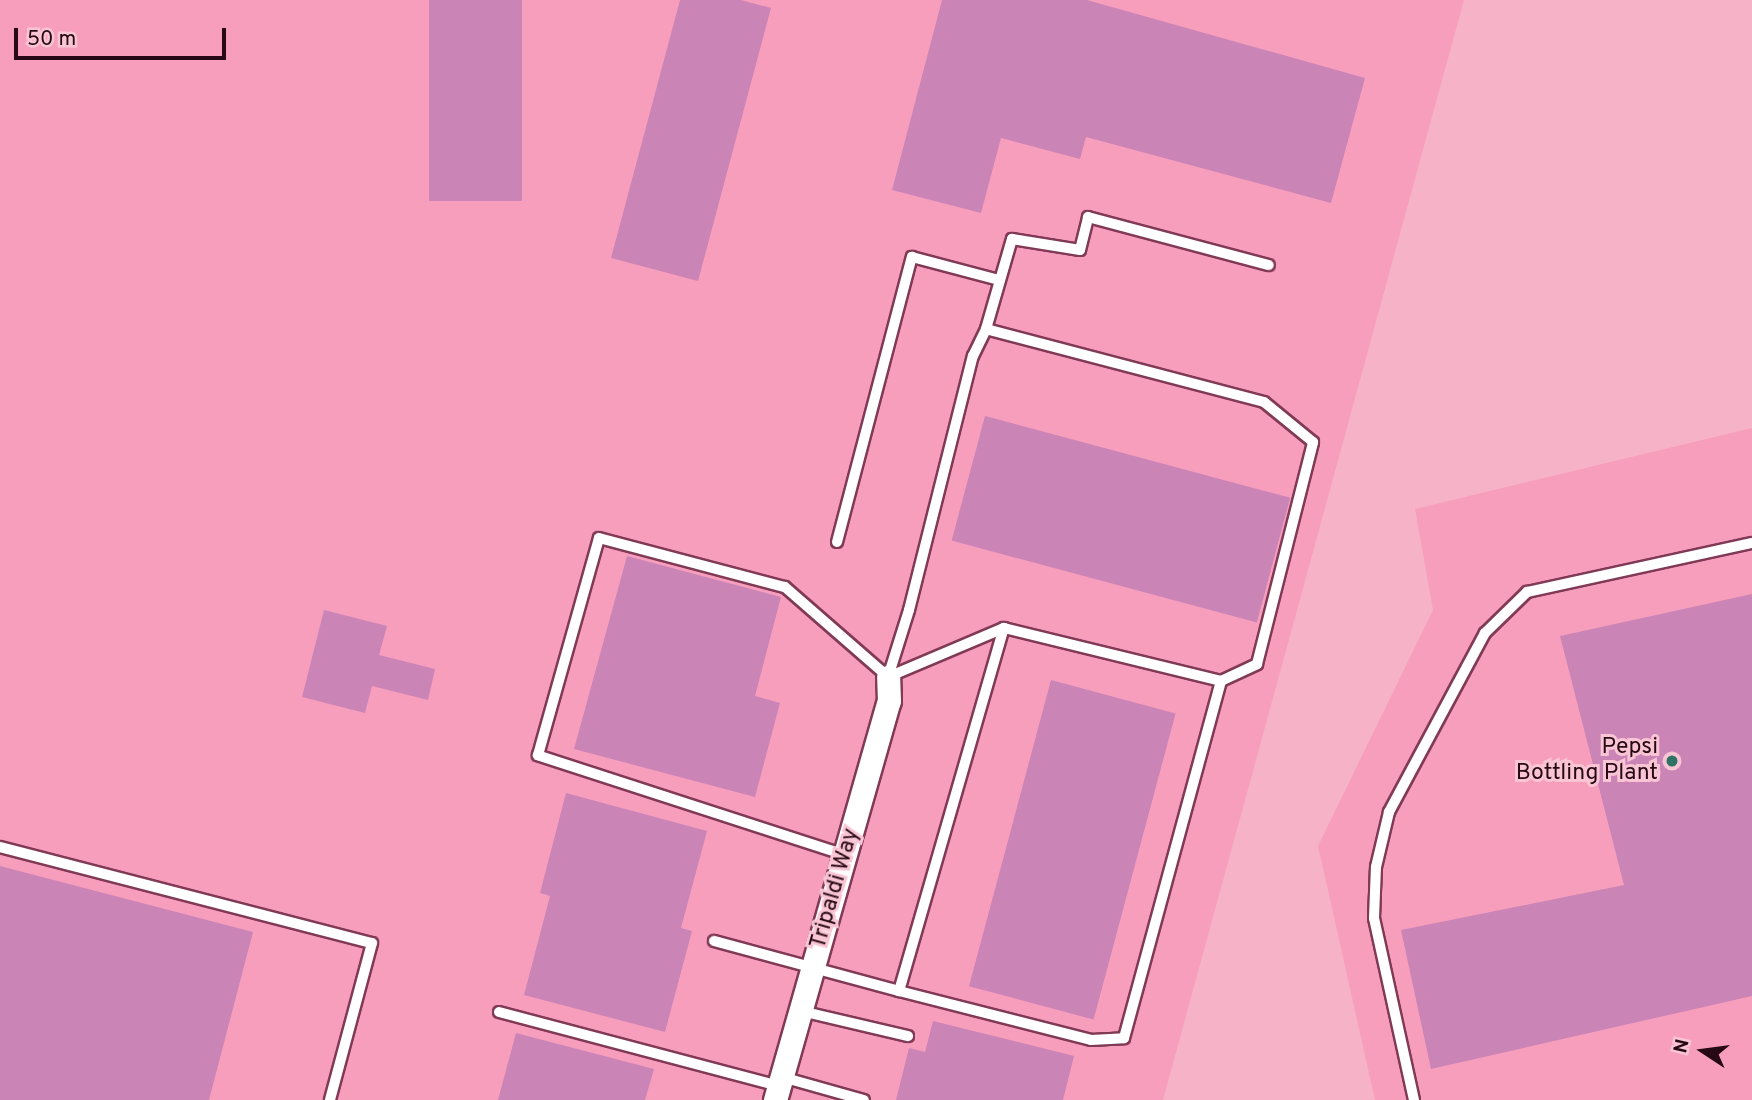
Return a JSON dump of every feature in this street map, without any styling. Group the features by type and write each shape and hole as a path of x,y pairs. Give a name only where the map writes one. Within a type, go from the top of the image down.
{"street":[{"name":"Tripaldi Way","path":"779,1088 889,701 888,677"}],"lane":[{"path":"888,677 909,611 972,356 986,330 1012,239 1080,250 1088,217 1269,265"},
{"path":"837,542 912,257 999,280"},
{"path":"888,677 1004,628 1221,681 1257,664 1313,442 1264,402 986,330"},
{"path":"845,855 537,755 599,538 785,587 888,677"},
{"path":"1414,1100 1374,918 1376,867 1390,812 1485,633 1527,592 1752,543"},
{"path":"900,992 1004,628"},
{"path":"714,941 1091,1040 1124,1038 1221,681"},
{"path":"0,846 372,943 330,1100"},
{"path":"801,1011 908,1036"},
{"path":"499,1012 779,1088 864,1100"}],"shaded area":[{"path":"0,0 1464,0 1163,1100 0,1100"},
{"path":"1752,428 1752,1100 1375,1100 1318,846 1433,610 1415,509"}],"building":[{"path":"429,0 522,0 522,201 429,201"},
{"path":"680,0 741,0 771,8 698,281 611,258"},
{"path":"942,0 1087,0 1365,78 1331,203 1086,137 1080,159 1001,138 981,213 892,190"},
{"path":"985,416 1290,498 1257,622 952,541"},
{"path":"627,556 781,597 755,696 780,703 755,797 574,749"},
{"name":"Pepsi Bottling Plant","path":"1752,594 1752,996 1431,1069 1401,930 1624,885 1560,636"},
{"path":"324,610 387,626 379,655 435,669 428,700 372,686 365,713 302,697"},
{"path":"1051,680 1176,713 1094,1020 969,986"},
{"path":"566,793 707,831 681,928 692,931 665,1032 524,995 550,896 540,893"},
{"path":"0,866 253,932 209,1100 0,1100"},
{"path":"933,1021 1074,1056 1063,1100 896,1100 909,1048 925,1052"},
{"path":"516,1033 654,1069 645,1100 498,1100"}],"place":[{"name":"Pepsi Bottling Plant","path":"1672,761"}]}
